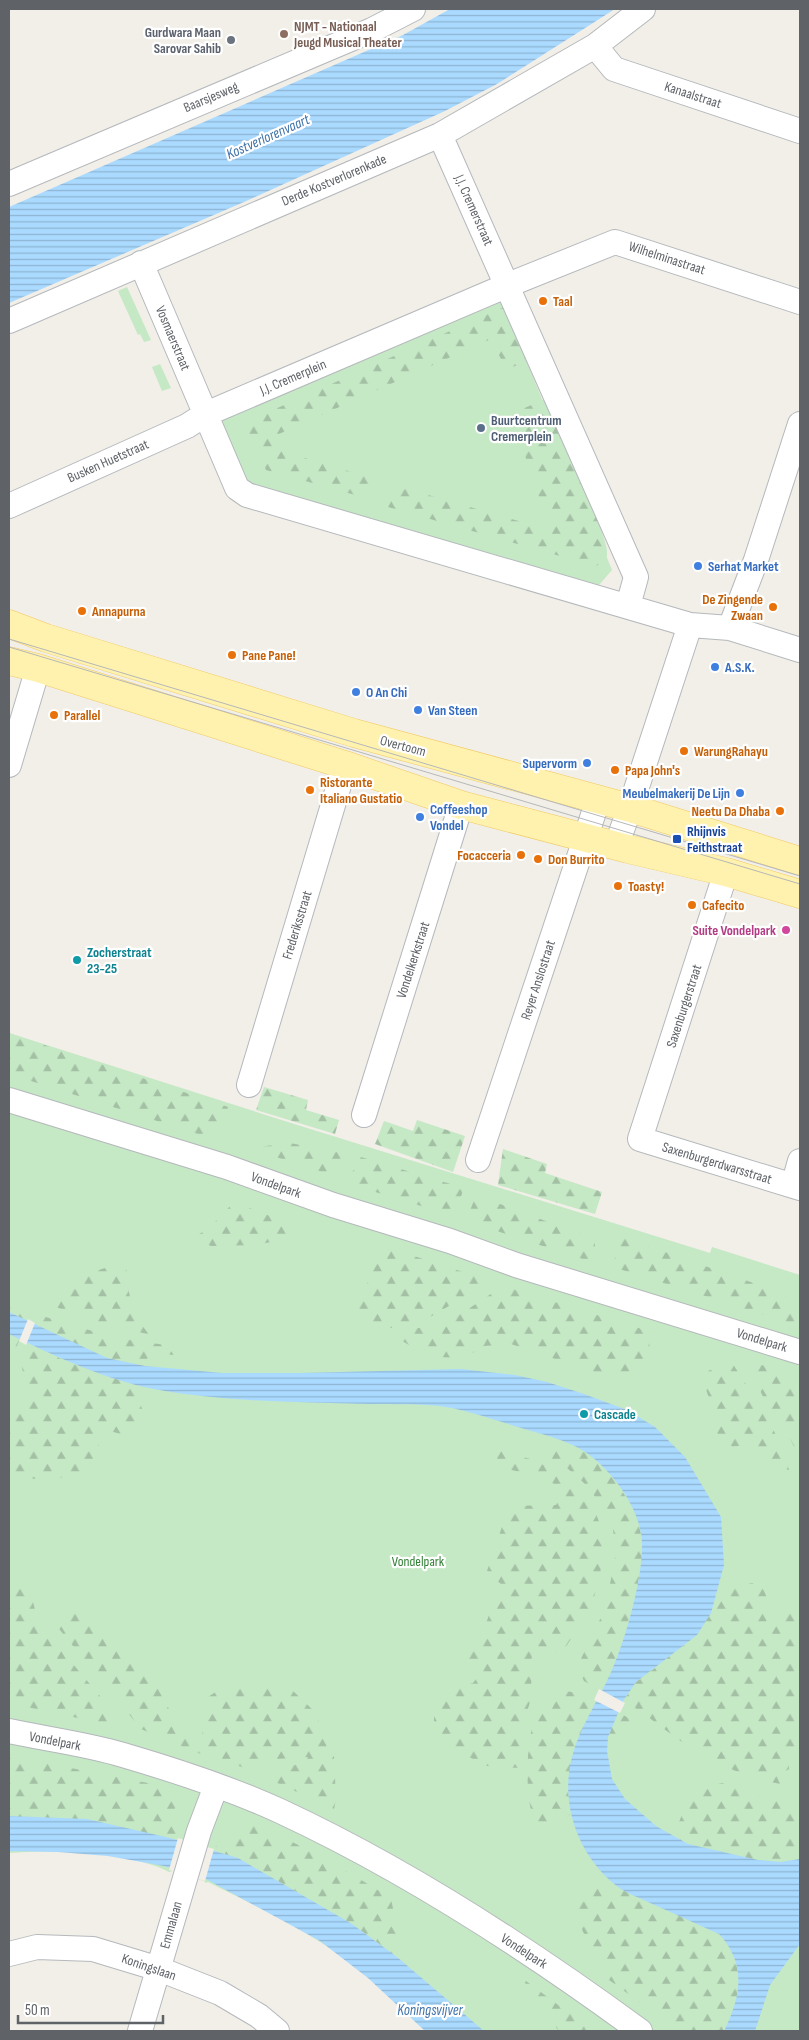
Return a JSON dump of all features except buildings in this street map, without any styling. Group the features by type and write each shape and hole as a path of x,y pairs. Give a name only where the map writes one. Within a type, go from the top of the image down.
{"main road":[{"name":"Overtoom","path":"9,624 46,638 354,733 630,808 800,861"},
{"path":"9,661 38,668 345,764 461,805 616,846 726,872 800,894"}],"street":[{"name":"Baarsjesweg","path":"9,184 372,30 413,9"},
{"name":"Derde Kostverlorenkade","path":"9,321 440,135 595,46 643,9"},
{"name":"Kanaalstraat","path":"595,46 614,69 800,131"},
{"name":"J.J. Cremerstraat","path":"440,135 508,285"},
{"name":"Wilhelminastraat","path":"508,285 615,242 800,302"},
{"name":"Vosmaerstraat","path":"141,263 206,414"},
{"name":"J.J. Cremerplein","path":"206,414 508,285"},
{"path":"508,285 636,577 628,606"},
{"path":"206,414 238,488 247,495 628,606 690,626 730,628 800,650"},
{"name":"Busken Huetstraat","path":"9,506 187,426 206,414"},
{"path":"730,628 756,560 800,424"},
{"path":"616,846 690,626"},
{"path":"9,765 38,668"},
{"name":"Frederiksstraat","path":"249,1085 345,764"},
{"name":"Reyer Anslostraat","path":"478,1160 598,800"},
{"name":"Vondelkerkstraat","path":"364,1115 461,805"},
{"name":"Saxenburgerstraat","path":"640,1139 726,872"},
{"name":"Vondelpark","path":"9,1100 227,1167 333,1205 450,1241 516,1264 800,1352"},
{"name":"Saxenburgerdwarsstraat","path":"640,1139 797,1187"},
{"path":"797,1187 800,1161"},
{"name":"Vondelpark","path":"9,1731 122,1754 216,1786 278,1810 354,1848 436,1894 584,1989 640,2031"},
{"name":"Emmalaan","path":"140,2031 196,1840 216,1786"},
{"name":"Koningslaan","path":"9,1954 37,1947 93,1949 159,1969 220,1993 260,2016 277,2031"}],"green space":[{"path":"127,287 151,340 144,342 140,334 138,335 118,291"},
{"path":"501,299 612,570 599,585 242,481 217,417"},
{"path":"504,307 528,362 506,369 491,339 279,434 288,453 372,478 366,498 266,470 244,423"},
{"path":"160,364 171,388 162,391 152,367"},
{"path":"545,399 601,529 607,556 601,564 595,566 388,507 397,486 550,530 511,414"},
{"name":"Vondelpark","path":"9,1033 710,1253 712,1247 800,1275 800,2031 427,2031 379,1986 339,1954 253,1904 208,1882 206,1883 173,1871 169,1872 153,1865 113,1856 47,1851 9,1853"},
{"path":"9,1033 228,1107 217,1140 9,1074"},
{"path":"264,1087 308,1100 306,1110 339,1120 335,1134 256,1110"},
{"path":"417,1120 465,1136 453,1172 375,1144 384,1121 413,1131"},
{"path":"290,1143 337,1152 343,1156 334,1176 249,1148"},
{"path":"503,1149 547,1164 545,1173 602,1192 595,1214 498,1185"},
{"path":"361,1157 464,1188 454,1216 346,1183"},
{"path":"476,1195 595,1241 595,1263 466,1221"},
{"path":"234,1202 297,1226 289,1235 276,1241 255,1245 211,1246 192,1238 208,1229"},
{"path":"619,1236 748,1281 800,1302 800,1326 613,1267"},
{"path":"383,1246 485,1279 483,1286 425,1320 369,1331 360,1320 359,1307 379,1250"},
{"path":"126,1263 131,1302 139,1320 151,1335 91,1320 56,1307 56,1303 62,1295 78,1281 96,1271"},
{"path":"503,1286 650,1333 649,1353 625,1376 599,1374 511,1344 484,1346 464,1358 439,1357 422,1353 399,1339 399,1331 450,1321"},
{"path":"9,1296 31,1312 27,1322 9,1312"},
{"path":"39,1315 109,1336 189,1348 180,1356 146,1351 148,1357 145,1366 107,1358 34,1325"},
{"path":"9,1334 20,1339 16,1348 9,1356"},
{"path":"27,1343 70,1363 131,1383 144,1413 125,1435 102,1429 97,1454 78,1475 45,1480 9,1476 9,1412 12,1406 22,1397 59,1411 34,1391 24,1375 22,1365"},
{"path":"731,1361 772,1427 785,1455 789,1470 774,1466 766,1461 758,1448 749,1444 733,1447 721,1440 713,1425 714,1412 704,1384 708,1371"},
{"path":"749,1361 800,1377 800,1447 795,1449 788,1434 776,1421 747,1366"},
{"path":"552,1444 585,1452 599,1462 628,1500 642,1540 640,1574 630,1617 602,1691 584,1681 577,1667 605,1609 615,1559 613,1527 600,1503 584,1483 567,1468 544,1456"},
{"path":"494,1449 534,1460 565,1476 593,1506 603,1532 603,1560 592,1606 562,1653 532,1645 531,1699 523,1724 519,1768 487,1766 445,1745 434,1723 434,1710 438,1693 473,1683 485,1667 461,1659 482,1635 489,1615 504,1587 487,1571 509,1506 556,1505 563,1491 547,1479 493,1465"},
{"path":"762,1581 769,1607 766,1624 769,1627 786,1600 786,1609 796,1617 794,1630 800,1636 800,1750 788,1753 789,1769 777,1776 780,1784 750,1776 709,1759 683,1743 642,1712 623,1701 636,1682 655,1668 711,1613 712,1609 729,1588"},
{"path":"9,1588 29,1588 36,1613 61,1650 128,1729 9,1703"},
{"path":"73,1600 111,1640 143,1662 158,1679 167,1705 181,1735 201,1748 205,1699 217,1691 252,1684 290,1688 316,1713 327,1747 334,1757 336,1799 334,1809 273,1781 275,1772 283,1767 305,1763 308,1757 265,1760 245,1768 195,1752 141,1729 55,1624"},
{"path":"565,1691 585,1694 596,1701 572,1758 568,1786 570,1814 560,1826 536,1827 528,1790 531,1734 539,1710 547,1700"},
{"path":"618,1712 639,1724 616,1747 607,1750 608,1737"},
{"path":"9,1756 153,1784 176,1805 171,1823 177,1833 175,1840 9,1816"},
{"path":"722,1783 760,1797 800,1804 800,1859 769,1862 741,1858 697,1847 674,1837 681,1817 690,1802 711,1786"},
{"path":"247,1823 303,1847 391,1898 398,1936 397,1957 352,1924 238,1858 213,1851 215,1847"},
{"path":"595,1883 604,1887 622,1890 719,1934 728,1945 734,1957 738,1981 734,2006 724,2031 679,2031 605,1977 573,1911 583,1890"},
{"path":"522,1978 593,2031 559,2031 538,2005"}],"water":[{"name":"Kostverlorenvaart","path":"450,9 615,9 497,84 445,111 244,202 9,303 9,207 403,35"},
{"path":"9,1312 107,1358 145,1366 222,1373 461,1369 515,1375 547,1382 584,1394 627,1410 655,1427 685,1457 721,1517 724,1565 711,1613 697,1635 636,1682 623,1701 608,1737 607,1751 612,1779 625,1799 656,1826 688,1844 758,1860 780,1862 800,1859 800,1944 770,1985 755,2031 724,2031 734,2006 738,1981 734,1957 728,1945 719,1934 621,1889 594,1863 576,1830 571,1813 568,1794 569,1776 575,1746 607,1681 623,1642 633,1608 642,1557 641,1531 632,1507 618,1484 601,1465 584,1451 549,1436 443,1406 234,1399 207,1397 135,1385 80,1366 9,1334"},
{"name":"Koningsvijver","path":"9,1816 87,1819 170,1838 238,1858 352,1924 397,1957 484,2031 425,2031 368,1978 320,1941 206,1879 164,1866 108,1856 9,1851"}],"pier":[{"path":"28,1319 35,1323 26,1345 19,1341"},
{"path":"599,1689 625,1703 620,1713 594,1700"},
{"path":"178,1838 214,1849 205,1881 169,1870"}],"tram line":[{"path":"9,639 800,876"},
{"path":"9,647 800,884"}],"place":[{"name":"NJMT - Nationaal Jeugd Musical Theater","path":"284,34"},
{"name":"Gurdwara Maan Sarovar Sahib","path":"231,40"},
{"name":"Taal","path":"543,301"},
{"name":"Buurtcentrum Cremerplein","path":"481,428"},
{"name":"Serhat Market","path":"698,566"},
{"name":"De Zingende Zwaan","path":"773,607"},
{"name":"Annapurna","path":"82,611"},
{"name":"Pane Pane!","path":"232,655"},
{"name":"A.S.K.","path":"715,667"},
{"name":"O An Chi","path":"356,692"},
{"name":"Van Steen","path":"418,710"},
{"name":"Parallel","path":"54,715"},
{"name":"WarungRahayu","path":"684,751"},
{"name":"Supervorm","path":"587,763"},
{"name":"Papa John's","path":"615,770"},
{"name":"Ristorante Italiano Gustatio","path":"310,790"},
{"name":"Meubelmakerij De Lijn","path":"740,793"},
{"name":"Neetu Da Dhaba","path":"780,811"},
{"name":"Coffeeshop Vondel","path":"420,817"},
{"name":"Rhijnvis Feithstraat","path":"677,839"},
{"name":"Focacceria","path":"521,855"},
{"name":"Don Burrito","path":"538,859"},
{"name":"Toasty!","path":"618,886"},
{"name":"Cafecito","path":"692,905"},
{"name":"Suite Vondelpark","path":"786,930"},
{"name":"Zocherstraat 23-25","path":"77,960"},
{"name":"Cascade","path":"584,1414"}]}
